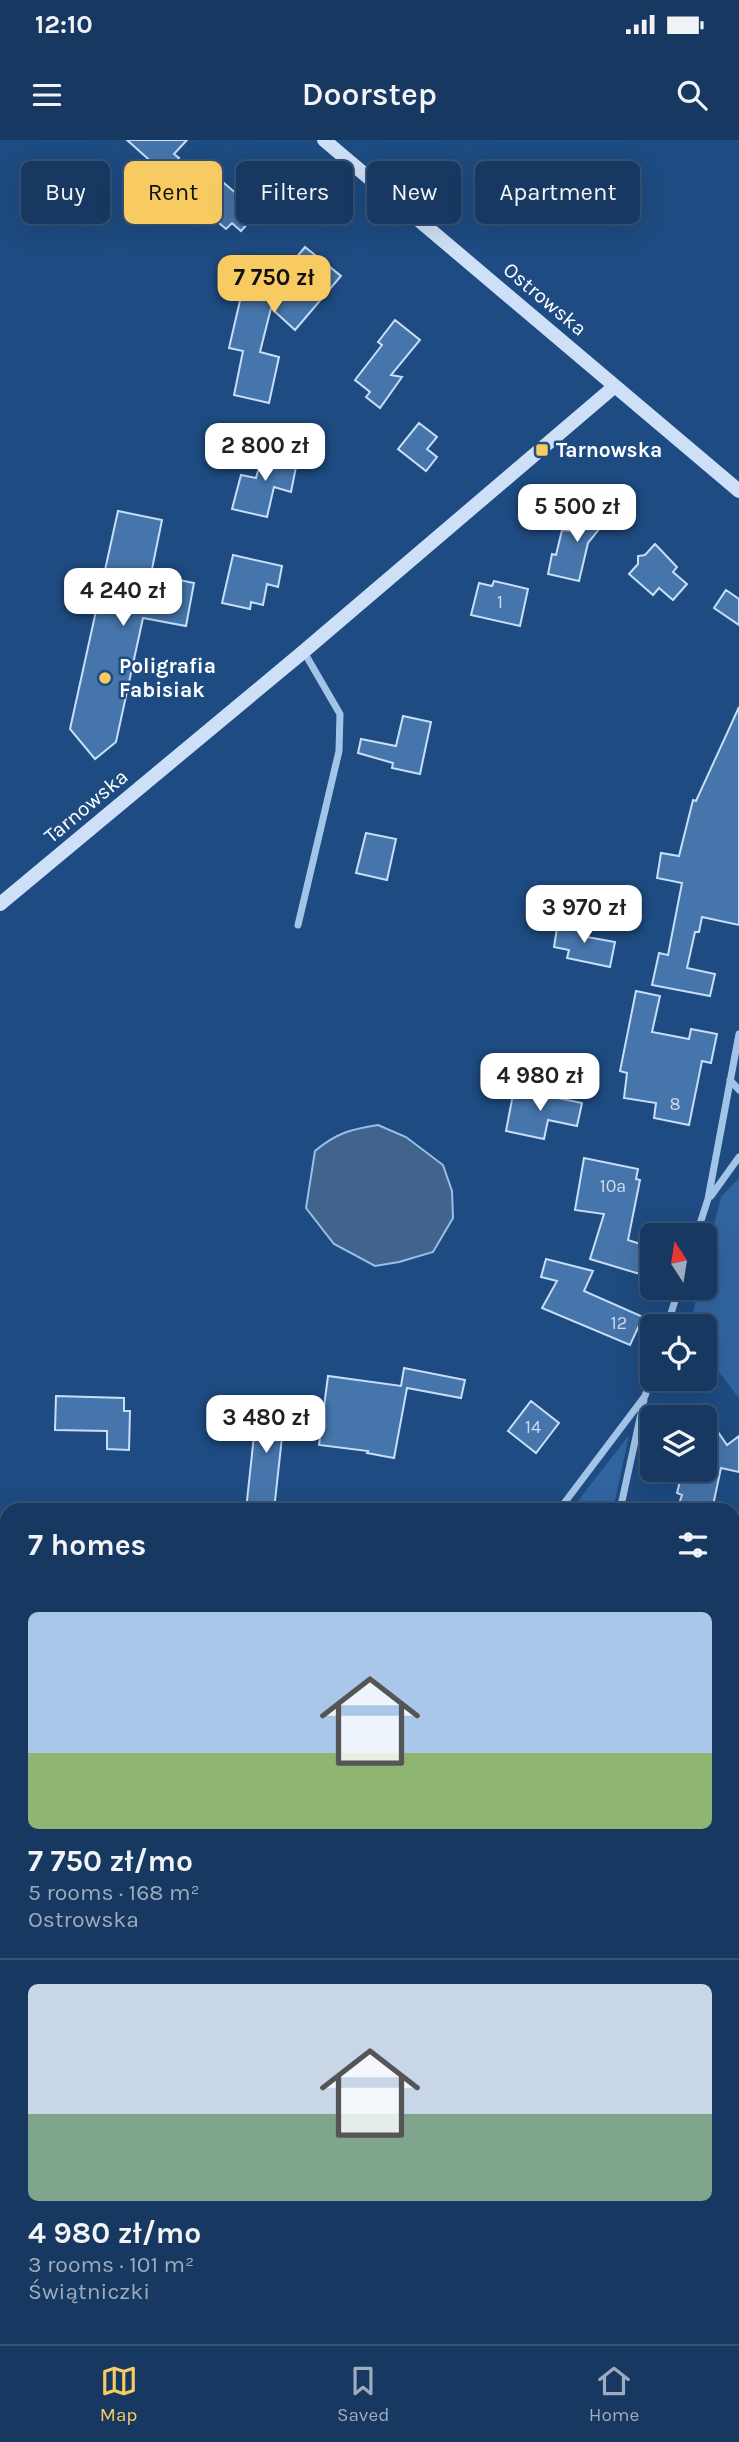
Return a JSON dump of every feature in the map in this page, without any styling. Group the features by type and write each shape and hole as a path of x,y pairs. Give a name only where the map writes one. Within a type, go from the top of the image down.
{"street":[{"name":"Ostrowska","path":"324,140 739,491"},
{"name":"Tarnowska","path":"0,904 303,652 615,386"},
{"path":"298,925 339,751 340,729 340,714 303,652"},
{"path":"700,1223 708,1199 739,1034"},
{"path":"730,1080 739,1090"},
{"path":"708,1199 739,1157"},
{"path":"622,1503 647,1391"},
{"path":"564,1503 645,1396"}],"shaded area":[{"path":"378,1125 406,1137 443,1165 452,1191 453,1218 433,1252 375,1266 334,1244 306,1208 315,1151 345,1133"},
{"path":"739,1178 739,1398 717,1370 717,1314 692,1314 696,1300 718,1300 718,1223 714,1223 721,1197"},
{"path":"629,1435 614,1503 576,1503"}],"building":[{"path":"127,140 187,140 174,154 179,158 176,161 150,161"},
{"path":"222,181 236,193 236,224 247,224 241,231 232,223 226,229 220,224"},
{"path":"305,247 341,276 295,330 271,308 260,352 279,357 269,403 234,395 243,351 229,348 249,262 286,270"},
{"path":"395,320 420,340 391,375 402,377 380,408 366,397 370,392 355,380 382,345 378,342"},
{"path":"419,423 437,437 427,449 437,457 426,471 398,449"},
{"path":"264,449 298,457 291,492 274,487 267,517 232,509 241,475 256,478"},
{"path":"597,501 612,513 588,543 579,581 548,574 552,554 556,555 562,530 572,531"},
{"name":"Poligrafia Fabisiak","path":"118,511 162,520 151,574 194,583 186,626 143,618 116,742 95,759 70,729"},
{"path":"655,544 677,567 673,572 687,584 673,600 659,588 653,595 629,574 638,564 638,556 645,555"},
{"path":"233,555 282,566 278,587 267,584 263,605 251,602 250,609 222,603"},
{"path":"494,581 528,589 520,626 471,615 479,583 492,586"},
{"path":"726,590 739,599 739,625 714,608"},
{"path":"739,707 739,925 702,917 699,932 695,932 687,968 715,974 710,996 652,985 659,953 668,955 682,883 657,878 661,853 679,856 693,800 696,801"},
{"path":"403,716 431,722 420,774 392,768 393,763 358,753 361,739 396,746"},
{"path":"366,833 396,839 387,880 356,873"},
{"path":"558,922 589,928 587,937 615,942 610,967 567,958 569,950 554,947"},
{"path":"636,991 660,996 652,1032 689,1039 691,1029 717,1034 711,1063 702,1061 689,1125 654,1118 656,1103 624,1098 627,1073 620,1071"},
{"path":"514,1089 582,1103 577,1126 548,1120 544,1139 506,1131"},
{"path":"584,1158 638,1169 636,1179 640,1180 628,1240 640,1244 640,1274 590,1259 604,1214 575,1210"},
{"path":"546,1259 593,1271 584,1291 640,1316 640,1323 630,1345 542,1308 557,1281 541,1277"},
{"path":"404,1368 465,1380 461,1398 407,1388 394,1458 367,1453 368,1451 319,1445 328,1376 401,1386"},
{"path":"56,1396 124,1398 124,1411 130,1411 129,1450 107,1449 107,1431 55,1430"},
{"path":"258,1398 286,1401 275,1503 247,1503"},
{"path":"531,1401 559,1423 536,1453 508,1431"},
{"path":"717,1430 727,1445 739,1436 739,1472 721,1468 714,1503 679,1503 682,1495 677,1493 680,1482 717,1482"}],"place":[{"name":"Tarnowska","path":"542,450"},
{"name":"Poligrafia Fabisiak","path":"105,678"}]}
